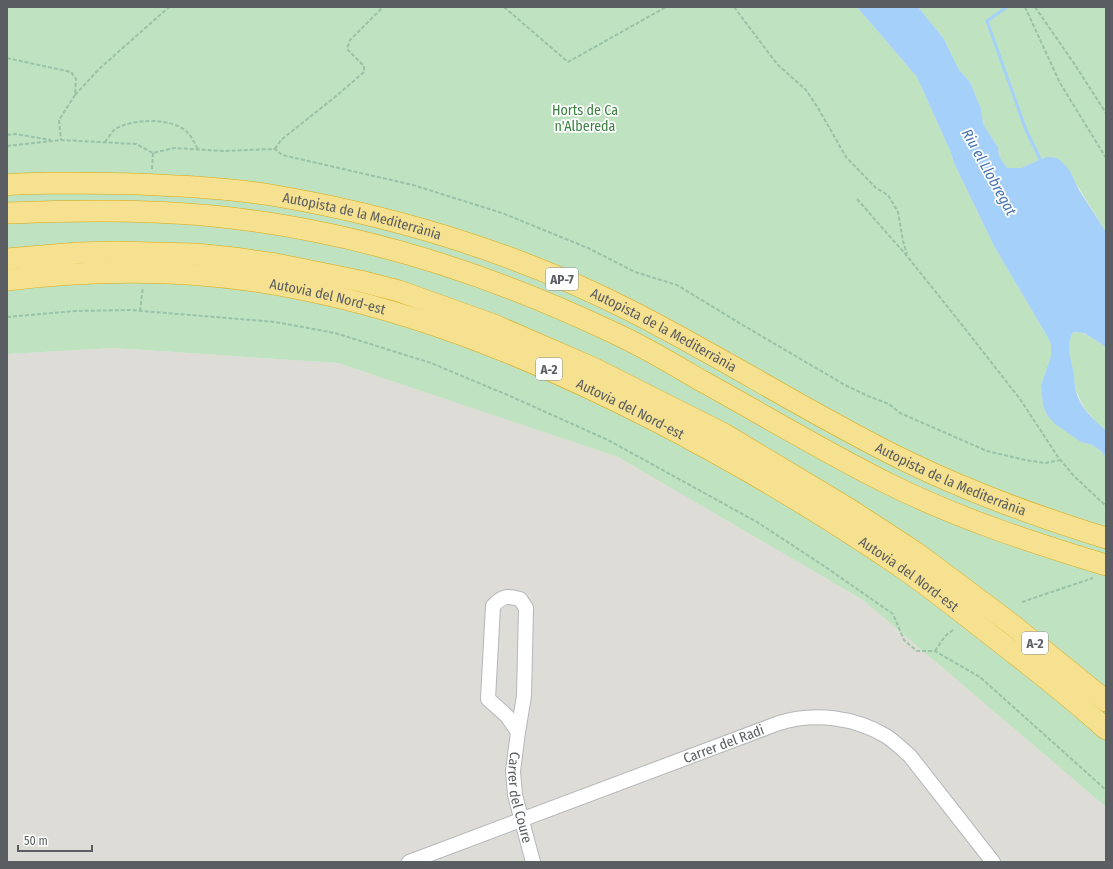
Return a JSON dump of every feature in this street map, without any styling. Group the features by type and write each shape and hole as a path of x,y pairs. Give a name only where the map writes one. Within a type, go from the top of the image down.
{"highway":[{"name":"Autopista de la Mediterrània","path":"7,185 94,182 183,186 269,195 394,221 467,243 554,275 628,309 907,462 995,500 1072,528 1106,538"},
{"name":"Autopista de la Mediterrània","path":"7,214 101,210 171,212 215,216 335,236 392,249 432,261 495,282 544,301 615,333 852,465 895,487 947,510 1008,534 1054,549 1100,571"},
{"name":"Autovia del Nord-est","path":"7,259 77,253 115,252 156,252 234,258 276,264 360,281 399,291 494,325 593,368 724,434 849,509 915,552 958,584 1010,623 1106,701"},
{"name":"Autovia del Nord-est","path":"7,280 43,276 128,272 210,276 249,280 298,288 389,310 456,332 526,359 594,390 711,450 835,524 904,569 945,599 1064,692 1106,729"}],"street":[{"name":"Carrer del Coure","path":"518,732 507,716 488,699 493,606 499,599 507,596 520,599 526,608 524,696 513,771 515,795 533,862"},
{"path":"499,709 513,705 524,696"},
{"name":"Carrer del Radi","path":"409,862 786,721 802,718 835,718 853,722 867,727 895,742 910,756 992,862"}],"path":[{"path":"61,140 59,120 75,95 99,69 169,7"},
{"path":"275,149 281,140 364,72 364,66 348,49 350,40 383,7"},
{"path":"504,7 568,62 666,7"},
{"path":"734,7 777,64 806,90 846,157 876,188 888,195 898,212 903,241 908,256"},
{"path":"1025,7 1060,83 1106,158"},
{"path":"1035,7 1106,113"},
{"path":"7,58 70,72 76,79 75,95"},
{"path":"105,142 114,131 124,125 141,121 157,121 180,127 188,133 198,149"},
{"path":"7,135 16,134 54,141"},
{"path":"152,169 154,153"},
{"path":"857,199 908,256 1020,399 1058,457 1074,476 1106,506"},
{"path":"140,311 143,287"},
{"path":"7,317 75,311 140,311 275,322 335,334 431,363 510,396 608,440 757,522 824,566 893,614 904,640 917,651 935,651 980,677 1106,790"},
{"path":"1022,602 1088,578 1100,571"},
{"path":"935,651 945,636 953,630"}],"shaded area":[{"path":"114,348 338,363 618,457 863,600 1106,807 1106,862 7,862 7,354"}],"green space":[{"name":"Horts de Ca n'Albereda","path":"7,7 857,7 917,77 954,163 994,246 1047,336 1051,345 1051,356 1041,385 1043,406 1047,415 1081,442 1092,445 1101,451 1106,457 1106,807 863,600 618,457 338,363 114,348 7,354"},
{"path":"918,7 1106,7 1106,232 1064,164 1039,160 1021,168 1007,168 999,156 998,147 983,124 981,109 970,82 959,70 944,39"},
{"path":"1073,332 1083,333 1106,347 1106,430 1097,423 1085,409 1076,391 1069,351 1069,341"}],"water":[{"name":"Riu el Llobregat","path":"857,7 918,7 944,39 959,70 970,82 981,109 983,124 998,147 999,156 1007,168 1021,168 1047,157 1057,158 1070,171 1079,190 1106,232 1106,347 1084,333 1073,332 1069,346 1075,389 1078,398 1088,413 1106,430 1106,457 1101,451 1092,445 1081,442 1055,424 1047,415 1043,406 1041,385 1051,356 1051,345 1047,336 994,246 954,163 917,77"}],"waterway":[{"path":"1007,7 987,21 1026,130 1041,161"}]}
